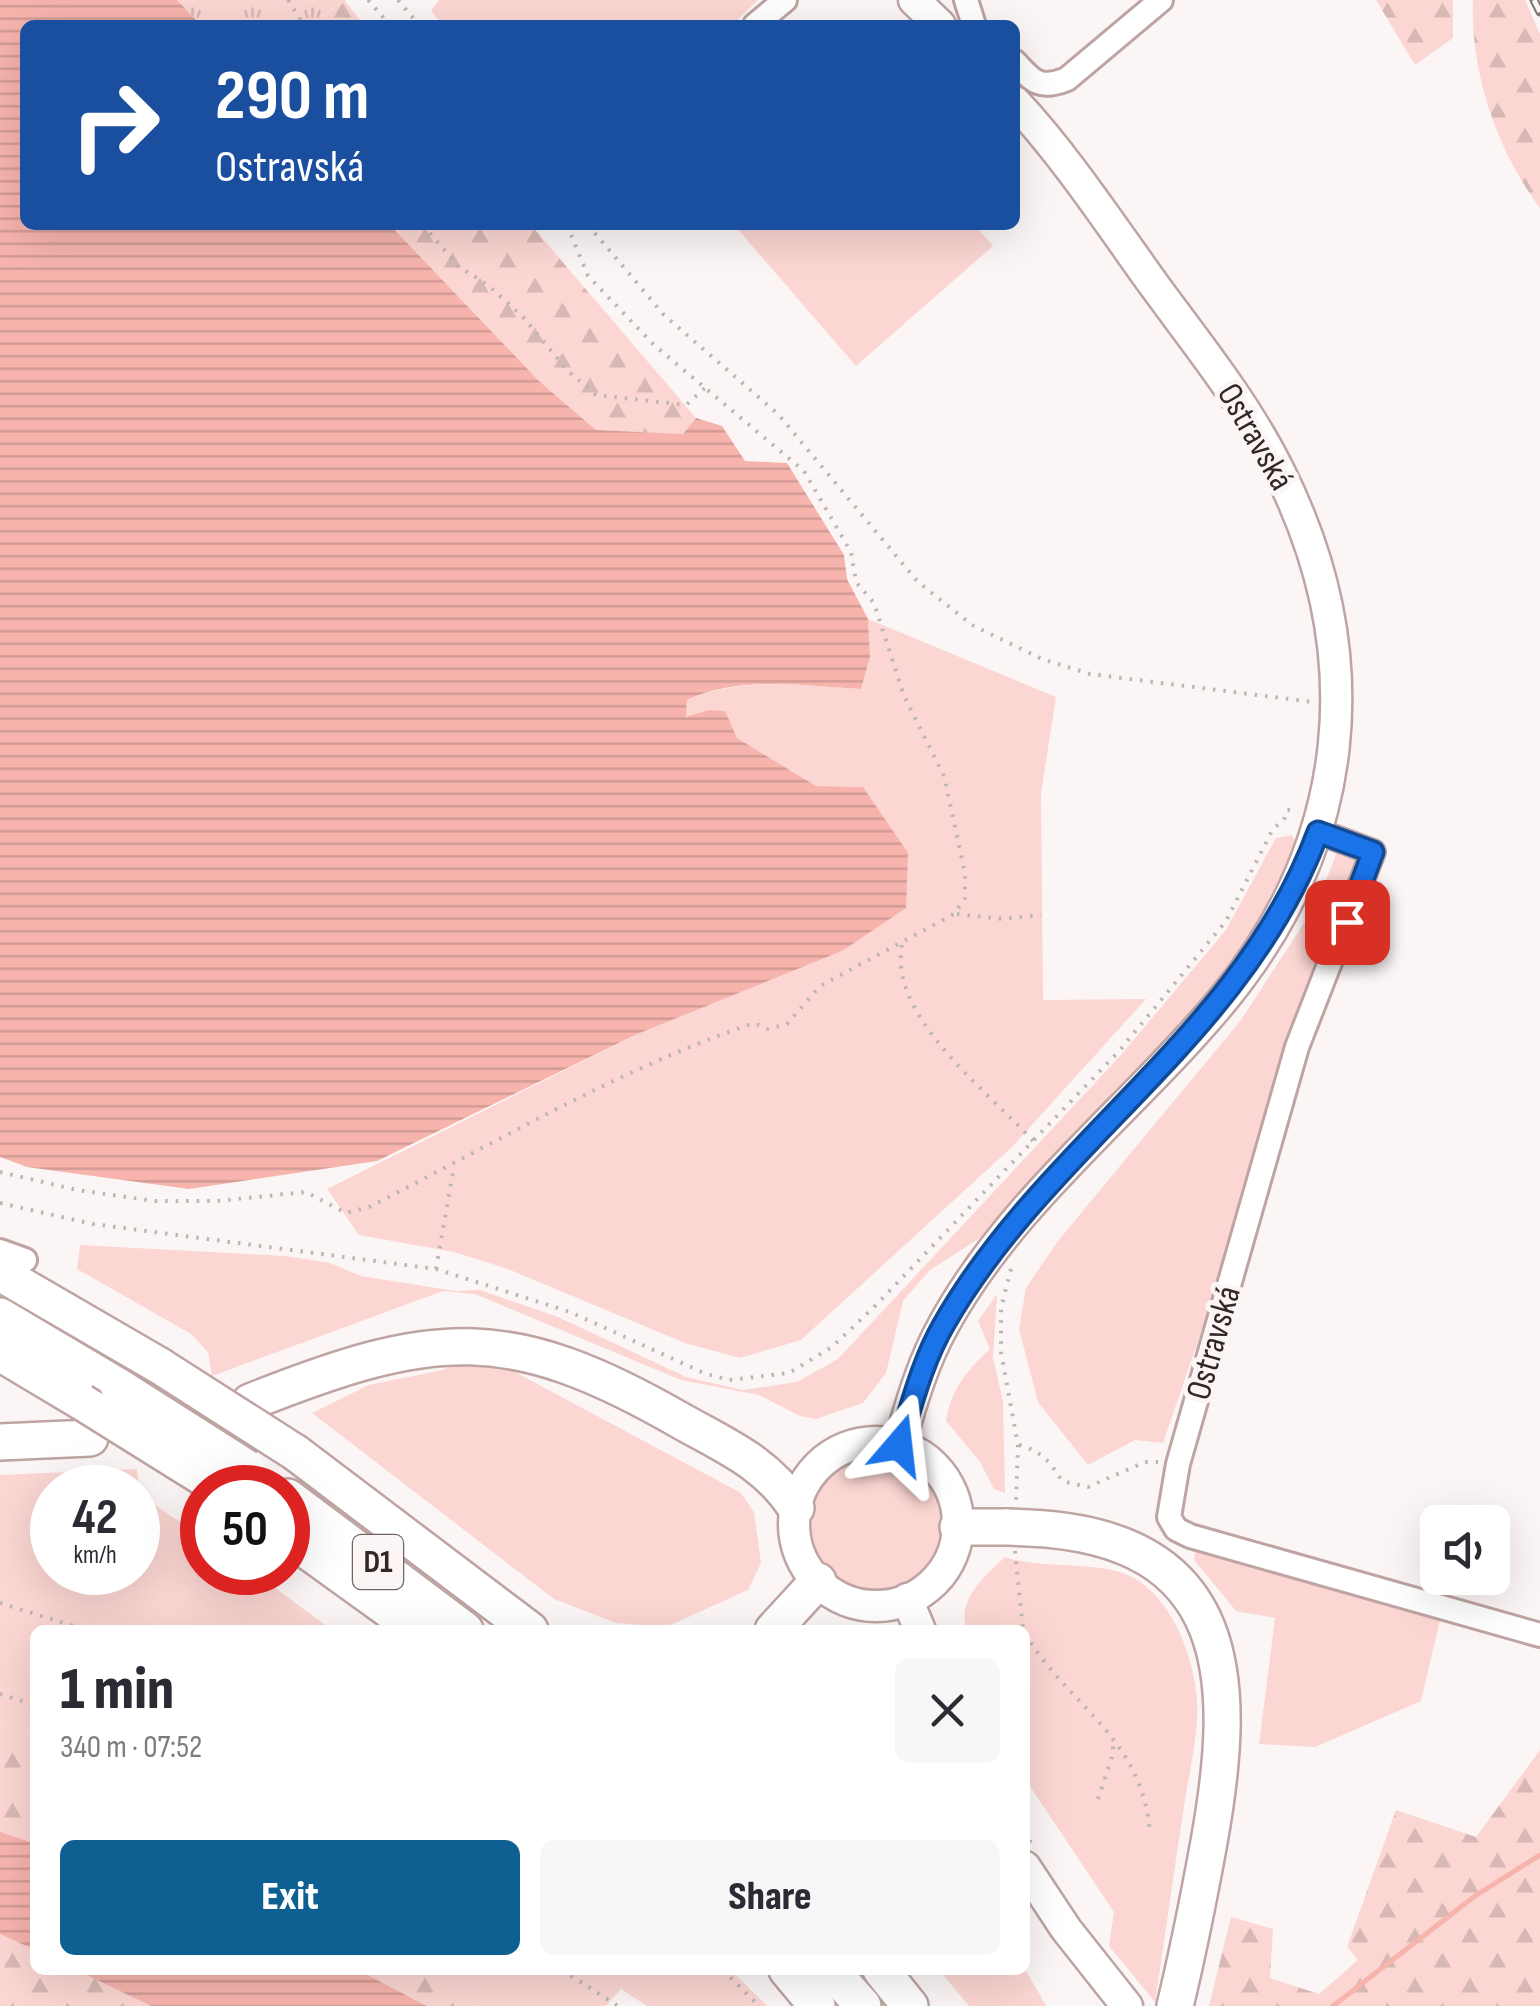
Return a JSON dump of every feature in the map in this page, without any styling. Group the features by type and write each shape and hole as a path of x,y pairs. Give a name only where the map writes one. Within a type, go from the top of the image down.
{"highway":[{"path":"12,1266 296,1453 523,1625"},
{"path":"0,1316 241,1465"},
{"path":"250,1402 323,1373 401,1352 474,1345 521,1350 566,1364 639,1396 733,1450 778,1478 796,1508"},
{"path":"0,1353 182,1465"},
{"path":"0,1442 90,1438"},
{"name":"D1","path":"310,1514 458,1625"},
{"path":"958,1527 1017,1528 1108,1544 1149,1561 1186,1592 1216,1647 1226,1700 1224,1751 1175,2006"},
{"name":"D1","path":"310,1553 410,1625"},
{"path":"780,1620 818,1581"},
{"path":"791,1975 817,2006"},
{"path":"835,1975 863,2006"},
{"path":"885,1975 910,2006"}],"main road":[{"path":"914,0 935,20"},
{"name":"Ostravská","path":"899,1445 923,1366 969,1285 1029,1209 1248,968 1287,905 1318,832 1336,748 1334,644 1298,513 1278,468 1225,382 1020,109"},
{"path":"869,1442 899,1445 921,1455 939,1471 955,1503 958,1527 943,1571 907,1600 884,1605 860,1604 837,1596 818,1581 800,1553 796,1508 807,1480 840,1450 869,1442"},
{"path":"907,1600 918,1625"},
{"path":"1030,1873 1127,2006"}],"street":[{"path":"761,20 784,0"},
{"path":"1020,68 1035,84 1050,86 1066,79 1161,0"},
{"name":"Ostravská","path":"1318,832 1373,852 1297,1047 1178,1464 1168,1512 1181,1532 1540,1635"},
{"path":"0,1251 12,1266"}],"path":[{"path":"368,0 386,20"},
{"path":"398,0 415,20"},
{"path":"427,230 458,266 512,306 568,371 596,394 686,405 704,388"},
{"path":"0,1172 77,1190 155,1201 217,1201 306,1192 346,1213 369,1207 592,1088 671,1052 754,1023 768,1029 787,1024 820,986 954,914 965,898 965,873 944,776 904,696 874,603 856,582 851,552 804,471 654,346 588,276 569,230"},
{"path":"592,230 664,315 778,414 917,581 972,625 1042,658 1090,674 1320,703"},
{"path":"0,1203 94,1224 436,1269 570,1312 704,1373 728,1380 790,1374 832,1346 1120,1050 1226,921 1273,829 1284,820"},
{"path":"954,914 1002,918 1042,915"},
{"path":"902,945 898,967 907,998 973,1083 1034,1142"},
{"path":"436,1269 454,1164"},
{"path":"1011,1267 1001,1308 1001,1352 1018,1445 1017,1528 1024,1625"},
{"path":"1018,1445 1036,1449 1049,1460 1062,1481 1088,1487 1145,1462 1178,1464"},
{"path":"0,1603 70,1625"},
{"path":"1030,1642 1040,1659 1112,1733 1135,1770 1150,1834"},
{"path":"0,1694 30,1703"},
{"path":"1098,1799 1114,1754 1112,1733"},
{"path":"570,1975 618,2006"},
{"path":"729,1975 758,2006"}],"green space":[{"path":"177,0 346,0 316,20 196,20"},
{"path":"439,0 758,0 737,20 439,20 431,11"},
{"path":"1376,0 1453,0 1453,38 1415,65"},
{"path":"1473,0 1525,0 1540,34 1540,208 1511,162 1489,110 1476,55"},
{"path":"345,1 360,20 316,20"},
{"path":"395,230 535,230 696,418 683,434 596,430 539,381"},
{"path":"738,230 979,230 993,246 856,366"},
{"path":"868,619 1056,697 1041,793 1043,1000 1146,999 1012,1147 801,1340 740,1358 685,1343 508,1269 454,1252 359,1235 327,1189 635,1035 842,951 863,787 816,786 737,738 709,710 686,718 687,700 751,685 861,689 870,657"},
{"path":"1292,835 1298,851 1245,953 1128,1086 986,1234 930,1270 903,1301 886,1373 863,1403 816,1419 800,1416 759,1395 681,1380 475,1294 443,1291 212,1376 208,1352 191,1334 77,1269 80,1245 285,1256 330,1263 361,1276 455,1291 480,1290 558,1317 686,1377 743,1390 797,1382 838,1359 1121,1055 1226,930 1276,838"},
{"path":"1338,850 1351,853 1357,862 1357,877 1163,1443 1135,1440 1088,1465 1038,1402 1019,1329 1026,1288 1058,1241 1241,1020 1317,903"},
{"path":"997,1294 993,1357 1003,1402 1005,1493 994,1489 980,1462 946,1421 961,1381 990,1349 978,1321"},
{"path":"473,1353 516,1357 513,1371 741,1493 754,1512 761,1563 748,1590 670,1625 616,1623 554,1599 312,1413 369,1385 443,1370"},
{"path":"878,1454 905,1459 928,1475 944,1498 949,1525 944,1552 928,1575 905,1591 878,1596 851,1591 828,1575 812,1552 807,1525 812,1498 828,1475 851,1459"},
{"path":"30,1474 30,1595 160,1595 160,1509 180,1522 180,1595 285,1595 325,1625 30,1625 30,1731 0,1724 0,1475"},
{"path":"1195,1552 1440,1620 1421,1701 1315,1747 1259,1744 1275,1618 1236,1611 1194,1560"},
{"path":"1005,1557 1118,1572 1132,1577 1159,1599 1186,1648 1195,1683 1197,1726 1155,2002 1109,1946 1114,1912 1030,1786 1030,1625 966,1625 965,1609 981,1581"},
{"path":"0,1724 30,1731 30,1841 0,1832"},
{"path":"1540,1750 1540,2006 1209,2006 1231,1917 1273,1929 1270,1978 1319,1994 1358,1960 1347,1947 1396,1810 1476,1837"},
{"path":"0,1934 30,1948 30,1975 86,1975 151,2006 0,2006"},
{"path":"368,1975 455,1975 479,2006 427,2006"},
{"path":"455,1975 736,1975 767,2006 647,2006 621,1989 606,2006 479,2006"},
{"path":"943,1975 1028,1975 1046,2006 969,2006"}],"shaded area":[{"path":"0,0 177,0 196,20 20,20 20,230 395,230 539,381 596,430 683,434 696,418 722,426 745,461 787,463 844,555 847,579 868,619 870,657 861,689 773,684 729,687 687,700 686,717 709,710 725,711 737,738 816,786 863,787 908,853 906,908 842,951 635,1035 377,1161 189,1189 27,1167 0,1157"},
{"path":"0,1832 30,1841 30,1948 0,1934"},
{"path":"86,1975 368,1975 427,2006 151,2006"}],"waterway":[{"path":"1333,2006 1475,1896 1540,1855"}],"railway":[{"path":"1534,0 1540,12"}],"route":[{"path":"899,1445 923,1366 969,1285 1029,1209 1248,968 1300,880 1318,832 1373,852 1347,922"}]}
